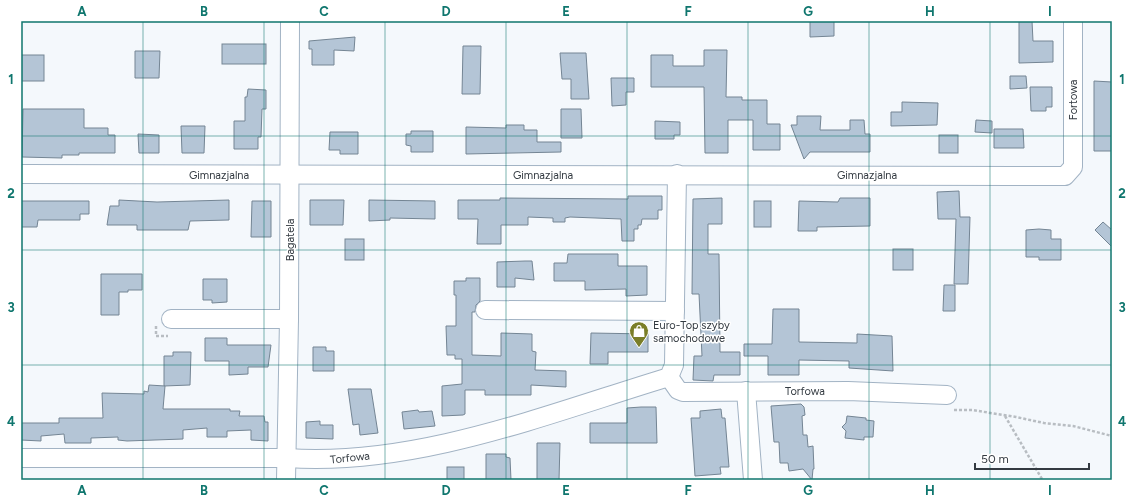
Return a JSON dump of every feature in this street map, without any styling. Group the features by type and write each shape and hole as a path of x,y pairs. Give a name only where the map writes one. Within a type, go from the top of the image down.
{"street":[{"name":"Bagatela","path":"286,480 289,319 290,21"},
{"name":"Fortowa","path":"1064,176 1073,167 1074,21"},
{"name":"Gimnazjalna","path":"21,174 677,174 1064,176"},
{"path":"669,377 674,365 677,174"},
{"path":"485,310 674,311"},
{"path":"171,319 289,319"},
{"name":"Torfowa","path":"21,458 287,458 321,460 430,448 669,377 678,390 683,392 848,391 947,395"},
{"path":"746,392 753,480"}],"path":[{"path":"947,395 948,405 953,410 972,410 1073,426 1112,436"},
{"path":"1005,416 1042,479"}],"building":[{"path":"810,21 834,21 834,36 810,37"},
{"path":"1019,21 1032,21 1033,41 1053,41 1053,62 1019,63"},
{"path":"355,37 354,51 334,50 334,65 312,65 312,49 309,49 309,41"},
{"path":"222,44 266,44 266,64 222,64"},
{"path":"463,46 481,46 480,94 462,94"},
{"path":"704,50 727,50 726,97 742,97 742,100 767,100 767,124 780,124 780,150 753,150 753,120 728,120 728,153 705,153 704,87 651,87 651,55 673,55 673,66 704,66"},
{"path":"135,51 160,51 159,78 135,78"},
{"path":"560,53 586,53 589,99 571,99 571,79 562,79"},
{"path":"21,55 44,55 44,81 21,81"},
{"path":"1010,76 1026,76 1027,88 1010,89"},
{"path":"611,78 634,78 634,92 626,92 626,105 612,106"},
{"path":"1094,81 1112,82 1112,151 1094,151"},
{"path":"1030,87 1052,87 1052,107 1046,107 1046,111 1031,111"},
{"path":"248,89 266,90 266,109 262,109 261,137 258,137 258,149 234,149 234,121 245,121 245,97 247,97"},
{"path":"902,102 938,103 937,125 891,126 891,112 902,112"},
{"path":"23,109 84,109 84,128 108,128 108,135 115,135 115,153 79,153 79,155 62,155 62,158 22,157"},
{"path":"561,109 581,109 582,138 561,138"},
{"path":"797,116 821,116 820,130 850,130 850,120 864,120 865,134 870,134 870,152 810,152 804,159 791,125 797,125"},
{"path":"976,120 992,121 992,133 975,132"},
{"path":"655,121 680,122 680,135 674,135 674,139 655,139"},
{"path":"506,125 524,125 524,130 537,130 537,142 561,142 561,152 466,154 466,127 506,128"},
{"path":"181,126 205,126 204,153 182,153"},
{"path":"994,129 1023,129 1024,148 994,148"},
{"path":"411,131 433,131 433,152 411,152 411,146 406,145 406,134 411,134"},
{"path":"330,132 358,132 358,154 340,154 340,150 329,150"},
{"path":"138,134 159,135 159,153 139,153"},
{"path":"939,135 958,135 958,153 939,153"},
{"path":"959,191 960,217 970,217 968,284 954,284 956,219 938,219 937,192"},
{"path":"628,196 662,196 662,210 658,210 658,219 642,219 641,225 638,225 638,229 634,229 634,241 622,241 621,219 570,217 565,218 565,222 553,222 553,218 528,217 528,225 501,225 501,244 477,244 478,219 458,219 458,200 500,200 500,198 628,199"},
{"path":"722,198 722,224 708,224 708,254 719,254 720,352 740,352 740,375 714,375 713,381 693,380 694,356 702,356 699,294 692,294 693,199"},
{"path":"840,198 870,198 870,226 817,227 817,231 798,231 799,201 838,202"},
{"path":"119,200 157,202 229,200 229,220 190,221 188,230 137,230 137,225 107,225 110,206 119,206"},
{"path":"310,200 344,200 343,225 310,225"},
{"path":"369,200 435,201 435,219 390,218 390,220 369,221"},
{"path":"21,201 89,201 89,214 80,214 80,220 38,220 37,227 21,227"},
{"path":"252,201 271,201 271,237 251,237"},
{"path":"754,201 771,201 771,227 754,227"},
{"path":"1103,222 1112,230 1112,247 1095,230"},
{"path":"1026,230 1051,230 1051,239 1061,239 1061,260 1039,260 1039,257 1026,257"},
{"path":"345,239 364,239 364,260 345,260"},
{"path":"893,249 913,249 913,270 893,270"},
{"path":"568,254 618,254 618,266 647,266 647,295 626,296 626,289 585,290 585,281 554,281 554,263 567,263"},
{"path":"532,261 534,280 515,278 515,287 497,287 497,262"},
{"path":"101,274 142,274 142,290 128,290 128,292 119,292 119,315 101,315"},
{"path":"466,278 480,278 480,301 476,305 475,312 472,312 472,355 501,356 501,333 532,334 532,351 536,352 535,370 566,371 566,387 531,385 531,395 485,395 485,390 465,390 465,414 442,416 442,386 462,384 462,359 455,359 455,355 447,355 446,326 456,326 456,295 454,295 454,281 466,281"},
{"path":"203,279 227,279 227,302 212,303 212,300 203,300"},
{"path":"944,285 955,285 955,311 943,311"},
{"path":"773,309 799,309 799,342 857,343 857,334 892,336 893,371 849,368 849,361 799,360 799,375 768,375 768,356 744,356 744,344 772,344"},
{"path":"591,333 648,334 648,352 608,352 608,364 590,364"},
{"path":"205,338 227,338 227,345 271,345 268,367 248,367 248,374 229,375 229,361 205,361"},
{"path":"313,347 326,347 326,351 334,351 334,371 313,371"},
{"path":"173,352 191,352 190,385 164,386 164,356 173,356"},
{"path":"149,385 165,386 163,409 230,409 230,411 240,411 239,416 264,416 265,422 268,422 268,441 251,440 251,430 227,431 227,437 207,437 207,428 183,430 183,439 127,441 118,440 118,437 91,438 91,443 65,443 64,434 41,436 41,441 21,440 21,423 59,423 59,418 103,418 102,393 144,394 144,391 148,392"},
{"path":"348,389 371,389 378,433 360,435 359,424 353,425"},
{"path":"801,404 804,407 805,415 802,416 803,435 807,435 808,447 813,446 814,469 812,480 803,469 789,471 788,463 780,463 779,442 774,442 771,406"},
{"path":"656,407 657,443 590,443 590,423 627,423 627,408"},
{"path":"721,409 722,418 725,418 729,467 720,467 721,474 695,476 691,418 700,418 700,411"},
{"path":"418,410 419,412 432,411 435,426 404,429 402,412"},
{"path":"847,416 866,418 866,420 874,421 873,437 864,437 864,440 845,438 846,431 842,427 846,423"},
{"path":"320,421 320,425 333,425 333,439 306,438 306,422"},
{"path":"537,443 560,443 559,480 537,480"},
{"path":"486,454 506,454 506,457 510,458 511,480 486,480"},
{"path":"447,467 464,467 464,480 447,480"}],"place":[{"name":"Euro-Top szyby samochodowe","path":"639,348"}]}
